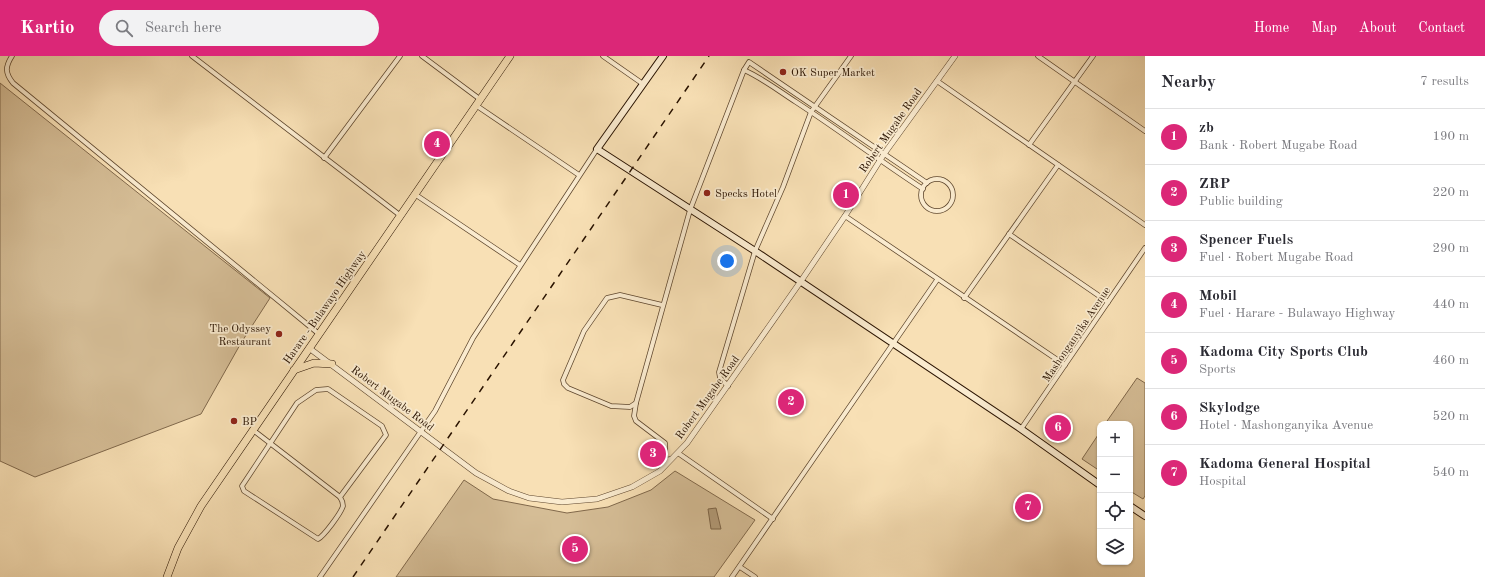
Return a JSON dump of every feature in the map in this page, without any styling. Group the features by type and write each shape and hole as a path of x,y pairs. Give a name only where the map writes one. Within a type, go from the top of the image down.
{"highway":[{"name":"Harare - Bulawayo Highway","path":"167,577 188,527 510,56"},
{"path":"294,370 314,363 332,364"}],"main road":[{"path":"663,56 597,149 755,251 1021,429 1097,482"},
{"path":"1133,508 1145,516"}],"street":[{"path":"12,56 6,67 6,72 13,83 319,334"},
{"path":"192,56 402,216"},
{"path":"324,158 400,56"},
{"path":"422,56 479,103 579,175"},
{"path":"603,56 643,84"},
{"path":"728,386 720,378 719,372 755,251 780,194 811,112 851,56"},
{"name":"Robert Mugabe Road","path":"309,348 489,482 509,491 529,498 562,502 614,494 648,479 660,471 678,453 728,386 845,216 879,161 954,56"},
{"path":"1038,56 1145,131"},
{"path":"1029,145 1093,56"},
{"path":"672,459 665,460 665,443 636,421 634,416 636,403 662,305 690,210 744,70 749,62 927,183"},
{"path":"744,70 755,75 811,112 879,161 923,189"},
{"path":"937,81 1145,225"},
{"path":"320,577 435,411 473,338 597,149"},
{"path":"964,298 1058,165"},
{"path":"938,179 949,184 953,196 948,206 937,211 926,206 923,201 923,189 927,183 938,179"},
{"path":"416,195 520,265"},
{"path":"845,216 937,280 1065,365"},
{"path":"1009,234 1108,302"},
{"name":"Mashonganyika Avenue","path":"1021,429 1145,248"},
{"path":"732,577 937,280"},
{"path":"636,403 630,407 611,406 568,388 564,384 563,380 584,331 607,298 620,295 662,305"},
{"path":"253,430 270,442 340,497 343,504 342,507 334,521 318,539 244,491 242,486 270,442 297,403 316,390 328,389 382,426 386,436 340,497"},
{"path":"678,453 773,519"},
{"path":"740,567 755,577"}],"shaded area":[{"path":"0,83 270,298 241,343 201,414 35,477 0,461"},
{"path":"1137,378 1145,383 1145,496 1143,499 1133,493 1133,421 1107,421"},
{"path":"1097,436 1097,469 1082,459"},
{"path":"675,471 755,520 714,577 396,577 464,480 493,499 567,513 608,507 651,490"},
{"path":"716,508 721,529 711,529 708,509"}],"railway":[{"path":"353,577 709,56"}],"place":[{"name":"OK Super Market","path":"783,72"},
{"name":"Mobil","path":"437,144"},
{"name":"Specks Hotel","path":"707,193"},
{"name":"zb","path":"846,195"},
{"name":"The Odyssey Restaurant","path":"279,334"},
{"name":"ZRP","path":"791,402"},
{"name":"BP","path":"234,421"},
{"name":"Skylodge","path":"1058,428"},
{"name":"Spencer Fuels","path":"653,454"},
{"name":"Kadoma General Hospital","path":"1028,507"},
{"name":"Kadoma City Sports Club","path":"575,549"}]}
